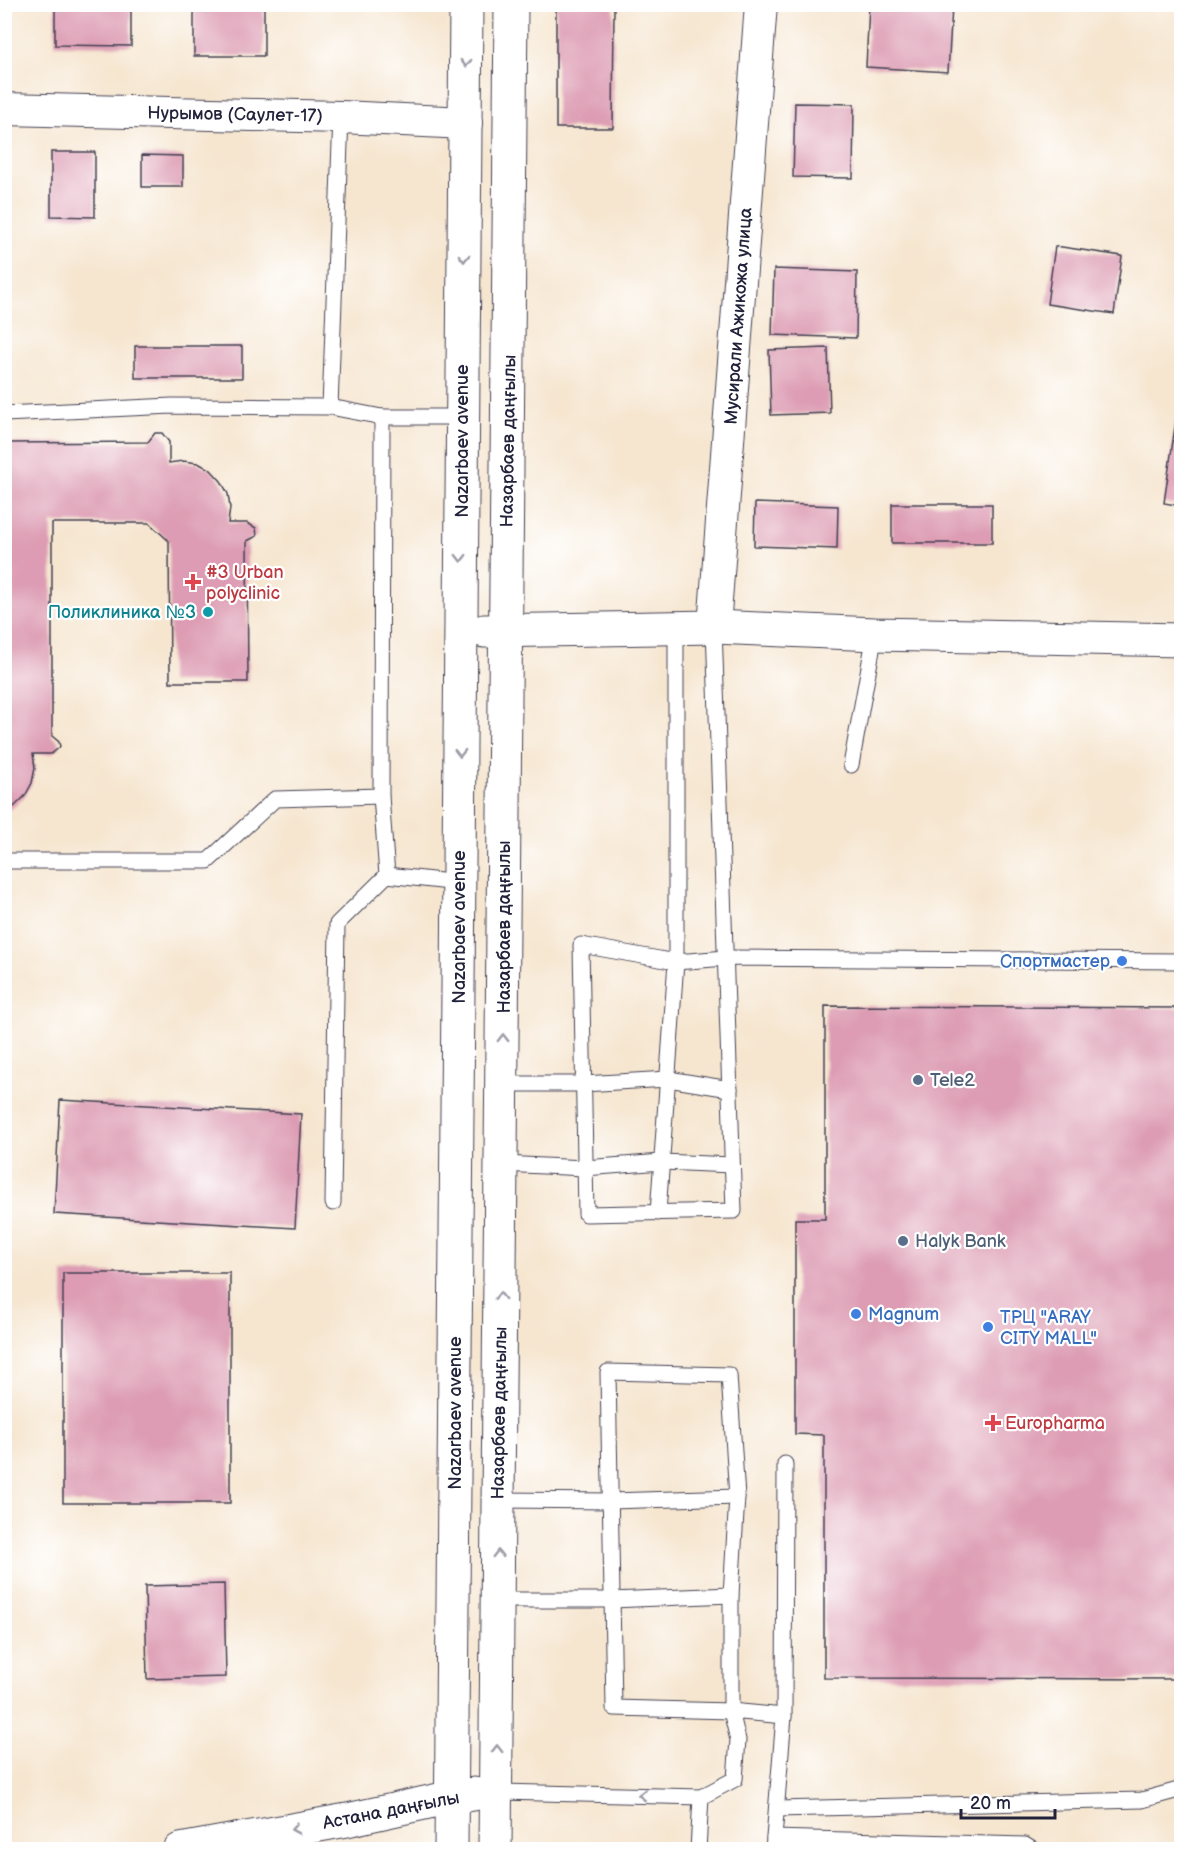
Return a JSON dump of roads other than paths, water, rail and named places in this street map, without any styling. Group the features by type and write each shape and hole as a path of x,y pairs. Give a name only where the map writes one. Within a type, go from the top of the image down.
{"main road":[{"name":"Nazarbaev avenue","path":"451,1850 466,4"},
{"name":"Назарбаев даңғылы","path":"495,1850 512,4"},
{"path":"461,632 714,627 875,634 1182,640"},
{"name":"Астана даңғылы","path":"180,1850 347,1820 452,1797 496,1792"}],"street":[{"name":"Мусирали Ажикожа улица","path":"714,627 761,4"},
{"name":"Нурымов (Саулет-17)","path":"4,109 341,117 466,123"}],"lane":[{"path":"330,407 341,117"},
{"path":"4,414 172,406 330,407 382,417 462,417"},
{"path":"333,1203 337,924 387,875 381,796 382,417"},
{"path":"714,627 726,958 734,1211 586,1214 580,945 676,962 726,958 1182,961"},
{"path":"658,1213 676,962 676,628"},
{"path":"851,765 875,634"},
{"path":"4,861 208,861 274,799 381,796"},
{"path":"387,875 459,882"},
{"path":"502,1084 583,1084 668,1079 730,1089"},
{"path":"502,1164 585,1168 662,1162 732,1165"},
{"path":"496,1792 701,1797 735,1779 738,1740 731,1711 730,1595 737,1497 729,1375 608,1372 614,1708 731,1711 784,1716"},
{"path":"785,1464 784,1716 774,1844 1025,1845 1033,1850"},
{"path":"499,1500 611,1501 737,1497"},
{"path":"498,1600 612,1600 730,1595"},
{"path":"777,1809 1142,1800 1182,1789"},
{"path":"698,1850 701,1797"}],"place":[{"name":"#3 Urban polyclinic","path":"193,582"},
{"name":"Поликлиника №3","path":"208,612"},
{"name":"Спортмастер","path":"1122,961"},
{"name":"Tele2","path":"918,1080"},
{"name":"Halyk Bank","path":"903,1241"},
{"name":"Magnum","path":"856,1314"},
{"name":"ТРЦ \"ARAY CITY MALL\"","path":"988,1327"},
{"name":"Europharma","path":"993,1423"}]}
